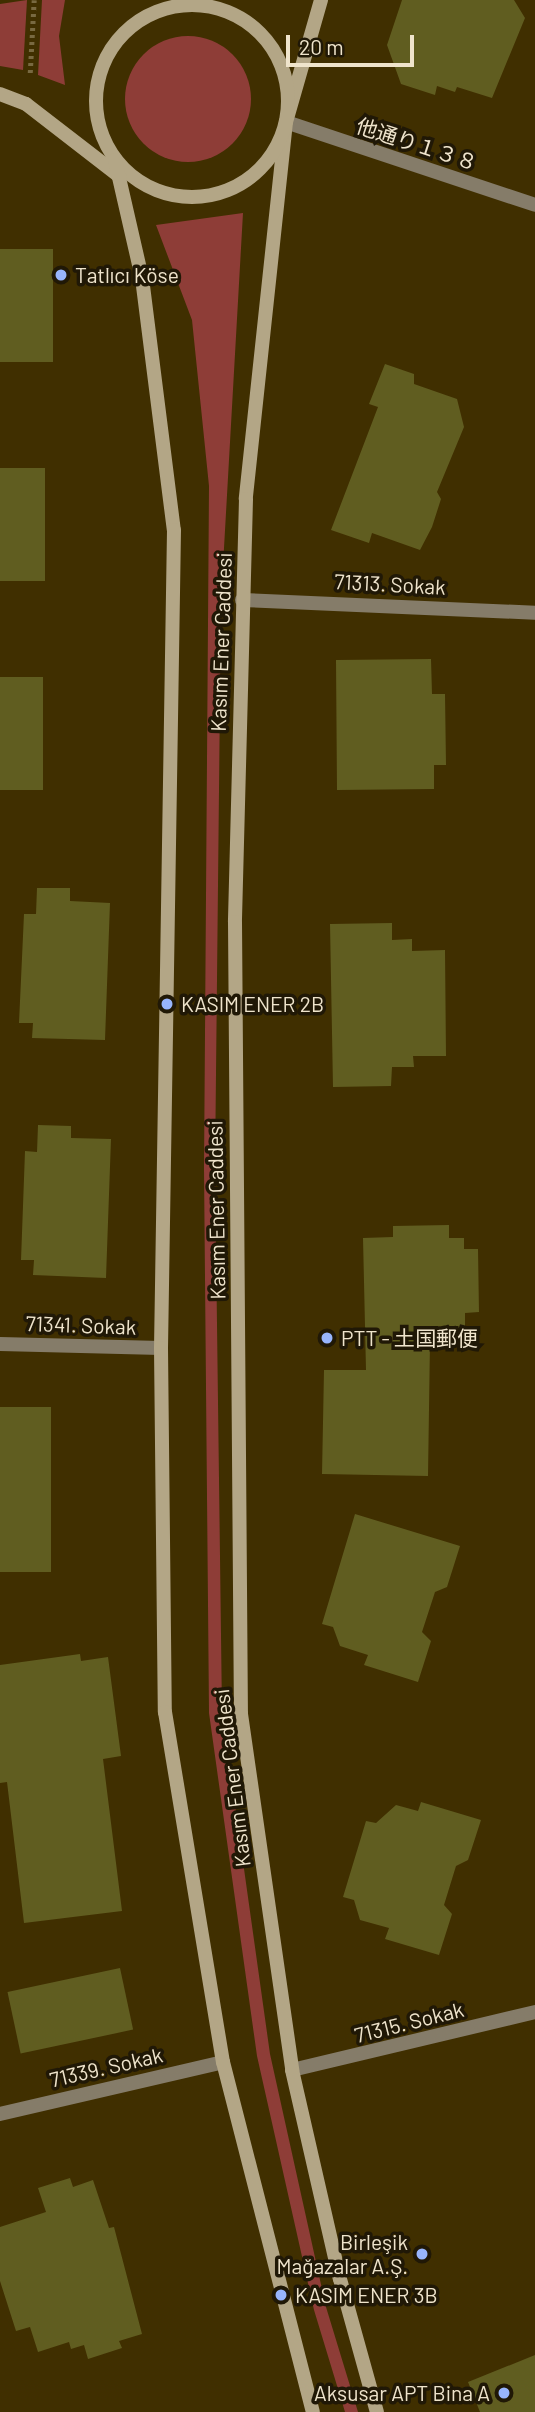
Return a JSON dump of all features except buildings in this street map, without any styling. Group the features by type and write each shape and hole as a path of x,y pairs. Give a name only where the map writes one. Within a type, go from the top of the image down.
{"main road":[{"path":"172,6 154,0 142,18 112,49 102,68 95,100 100,132 121,177 142,278 174,530 161,1348 165,1712 223,2062 313,2412"},
{"name":"Kasım Ener Caddesi","path":"321,0 286,122 246,499 235,922 241,1714 292,2070 345,2301 377,2412"},
{"path":"0,94 26,104 121,177 137,181 166,195 197,198 228,191 254,175 275,151 286,122 285,80 280,60 261,33 235,14 204,5 172,6 142,18"},
{"path":"115,160 137,181"}],"street":[{"name":"他通り１３８","path":"286,122 535,205"},
{"name":"71313. Sokak","path":"242,600 535,613"},
{"name":"71341. Sokak","path":"0,1344 161,1348"},
{"name":"71315. Sokak","path":"292,2070 535,2012"},
{"name":"71339. Sokak","path":"0,2114 223,2062"}],"path":[{"path":"30,73 34,0"}],"shaded area":[{"path":"27,0 23,70 0,66 0,4"},
{"path":"42,0 65,0 59,36 65,85 38,75"},
{"path":"188,36 212,41 233,54 246,75 251,99 246,123 233,144 212,157 188,162 164,157 143,144 130,123 125,99 130,75 143,54 164,41"},
{"path":"243,213 221,601 215,1169 222,1712 270,2054 326,2307 358,2412 345,2412 314,2310 257,2056 209,1713 204,1169 209,486 192,320 156,225"}],"place":[{"name":"Tatlıcı Köse","path":"61,275"},
{"name":"KASIM ENER 2B","path":"167,1004"},
{"name":"PTT - 土国郵便","path":"327,1338"},
{"name":"Birleşik Mağazalar A.Ş.","path":"422,2254"},
{"name":"KASIM ENER 3B","path":"281,2295"},
{"name":"Aksusar APT Bina A","path":"504,2393"}]}
